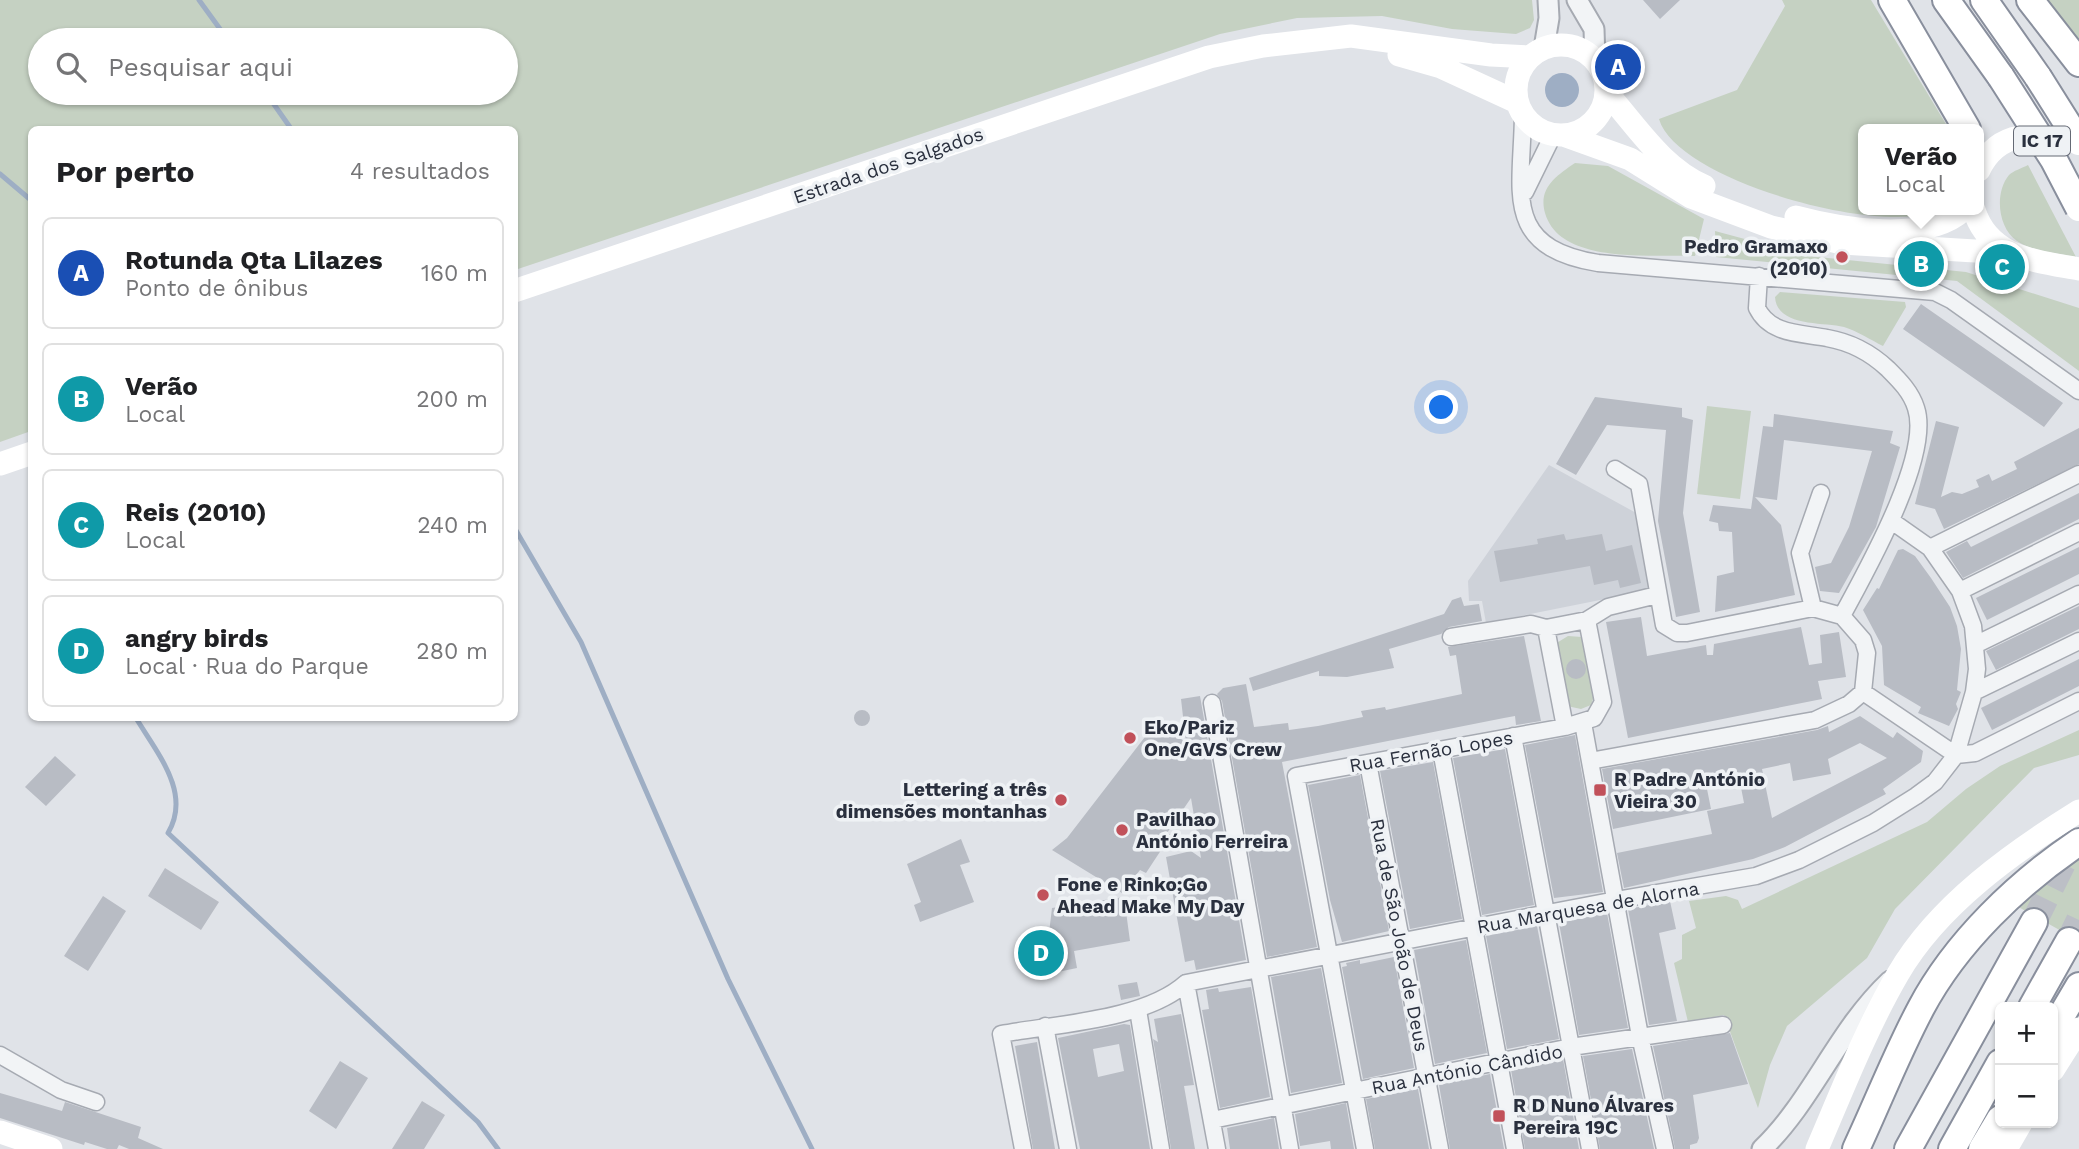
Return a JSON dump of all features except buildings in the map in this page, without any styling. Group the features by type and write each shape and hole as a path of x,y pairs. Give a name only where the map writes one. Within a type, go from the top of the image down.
{"highway":[{"path":"1892,0 1963,124"},
{"name":"IC 17","path":"1946,0 2001,77 2054,160 2079,208"},
{"name":"IC 17","path":"1984,0 2079,142"},
{"path":"2030,0 2079,62"},
{"path":"1856,1149 1922,1006 1965,944 2015,892 2079,842"},
{"path":"1908,1149 2034,922"},
{"path":"2035,1002 2069,941"},
{"path":"2058,1022 2079,986"},
{"path":"1952,1149 1999,1065"},
{"path":"1982,1149 1995,1127"}],"main road":[{"name":"Estrada dos Salgados","path":"518,290 1209,57 1263,46 1351,36 1465,52 1537,52"},
{"name":"Estrada dos Salgados","path":"1263,46 1341,48 1420,59 1520,109"},
{"path":"1955,215 1940,225 1914,230 1852,227 1765,209 1687,178 1656,151 1606,92 1601,70 1595,60 1572,46 1537,52 1517,78 1520,109 1541,132 1559,135 1630,159 1691,197 1771,227 1842,243 2008,253 2079,269"},
{"path":"1559,135 1589,126 1598,117 1606,92"},
{"path":"1984,162 1990,153 2010,138 2033,134 2079,142"},
{"path":"1977,215 1990,240 2008,253"},
{"path":"0,464 28,454"},
{"path":"1817,1149 1899,973 1950,910 1983,877 2020,848 2079,811"},
{"path":"2056,1065 2079,1028"},
{"path":"2006,1149 2018,1128"},
{"path":"0,1132 51,1149"}],"street":[{"path":"1537,52 1549,18 1548,0"},
{"path":"1577,0 1594,29 1595,60"},
{"path":"1520,109 1521,205 1536,237 1552,251 1570,258 1935,292 1951,300 2079,391"},
{"path":"1521,205 1528,181 1559,135"},
{"path":"1759,276 1758,308 1771,324 1787,332 1831,339 1865,351 1896,377 1912,398 1917,410 1917,440 1893,522 1842,616"},
{"path":"1590,761 1815,720 1849,704 1863,692 1867,653 1863,640 1842,616 1813,608 1677,633 1664,625 1639,484 1615,469"},
{"path":"1930,548 2079,474"},
{"path":"1813,608 1800,553 1821,493"},
{"path":"1893,522 1930,548 1960,591 1973,626 1975,692 1956,755"},
{"path":"1960,591 2079,532"},
{"path":"1975,645 2079,594"},
{"path":"1451,637 1531,624 1546,628 1587,620 1608,607 1657,595"},
{"path":"1587,620 1603,702 1588,721 1590,761 1640,1036 1665,1149"},
{"path":"1546,628 1565,727"},
{"path":"1975,692 2079,641"},
{"path":"1863,692 1956,755 1975,753 2079,701"},
{"path":"1212,703 1290,1149"},
{"name":"Rua Fernão Lopes","path":"1330,957 1296,776 1588,721"},
{"path":"1513,736 1590,1149"},
{"path":"1441,750 1515,1149"},
{"name":"Rua Marquesa de Alorna","path":"1186,983 1616,900 1756,876 1799,860 1873,823 1934,782 1956,755"},
{"name":"Rua de São João de Deus","path":"1368,763 1440,1149"},
{"path":"1330,957 1365,1149"},
{"path":"1762,1149 1779,1132 1854,1018 1899,973"},
{"path":"1023,1149 1001,1034 1138,1010 1171,997 1186,983"},
{"path":"1186,983 1217,1149"},
{"path":"1138,1010 1161,1149"},
{"name":"Rua António Cândido","path":"1212,1120 1572,1047 1723,1025"},
{"path":"1045,1026 1068,1149"},
{"path":"0,1055 61,1090 96,1102"}],"shaded area":[{"path":"1549,465 1638,514 1650,590 1486,623 1482,601 1469,601 1468,581"}],"green space":[{"path":"0,0 1532,0 1534,20 1530,28 1516,34 1452,29 1382,16 1297,18 1220,34 518,269 518,126 28,126 28,432 0,442"},
{"path":"1782,0 1871,0 1946,124 1858,124 1858,213 1785,198 1741,182 1703,163 1674,142 1659,119 1737,90 1785,6"},
{"path":"2047,0 2079,0 2079,41 2051,5"},
{"path":"1575,163 1608,166 1704,219 1695,256 1632,255 1587,249 1554,230 1545,213 1544,196 1555,178"},
{"path":"2028,165 2076,257 2031,248 2017,241 2006,228 2000,210 2004,182 2009,175"},
{"path":"1869,215 1916,215 1912,216"},
{"path":"1715,231 1808,256 1966,272 2079,308 2079,371 1957,281 1716,257"},
{"path":"1780,292 1905,302 1906,307 1883,346 1844,327 1802,321 1784,314 1775,297"},
{"path":"1707,406 1751,411 1740,499 1697,494"},
{"path":"1568,636 1582,637 1585,642 1594,696 1591,705 1581,709 1567,706 1555,644"},
{"path":"2079,730 2079,755 2034,768 1895,909 1867,958 1787,1026 1770,1065 1758,1108 1724,1015 1688,1022 1674,963 1682,959 1682,935 1696,928 1689,901 1726,896 1738,900 1742,909 1927,822 1966,789 2000,766"},
{"path":"2079,858 2079,941 2015,905"}],"water":[{"path":"1562,73 1574,78 1579,90 1574,102 1562,107 1550,102 1545,90 1550,78"}],"waterway":[{"path":"199,0 219,28"},
{"path":"274,105 289,126"},
{"path":"0,174 28,198"},
{"path":"518,534 581,642 728,979 812,1149"},
{"path":"138,721 162,759 174,788 176,803 168,833 478,1122 498,1149"}],"tunnel":[{"path":"2034,922 2074,841"},
{"path":"2069,941 2079,920"}],"place":[{"name":"Rotunda Qta Lilazes","path":"1618,67"},
{"name":"Pedro Gramaxo (2010)","path":"1842,257"},
{"name":"Verão","path":"1921,264"},
{"name":"Reis (2010)","path":"2002,267"},
{"name":"Eko/Pariz One/GVS Crew","path":"1130,738"},
{"name":"R Padre António Vieira 30","path":"1600,790"},
{"name":"Lettering a três dimensões montanhas","path":"1061,800"},
{"name":"Pavilhao António Ferreira","path":"1122,830"},
{"name":"Fone e Rinko;Go Ahead Make My Day","path":"1043,895"},
{"name":"angry birds","path":"1041,953"},
{"name":"R D Nuno Álvares Pereira 19C","path":"1499,1116"}]}
